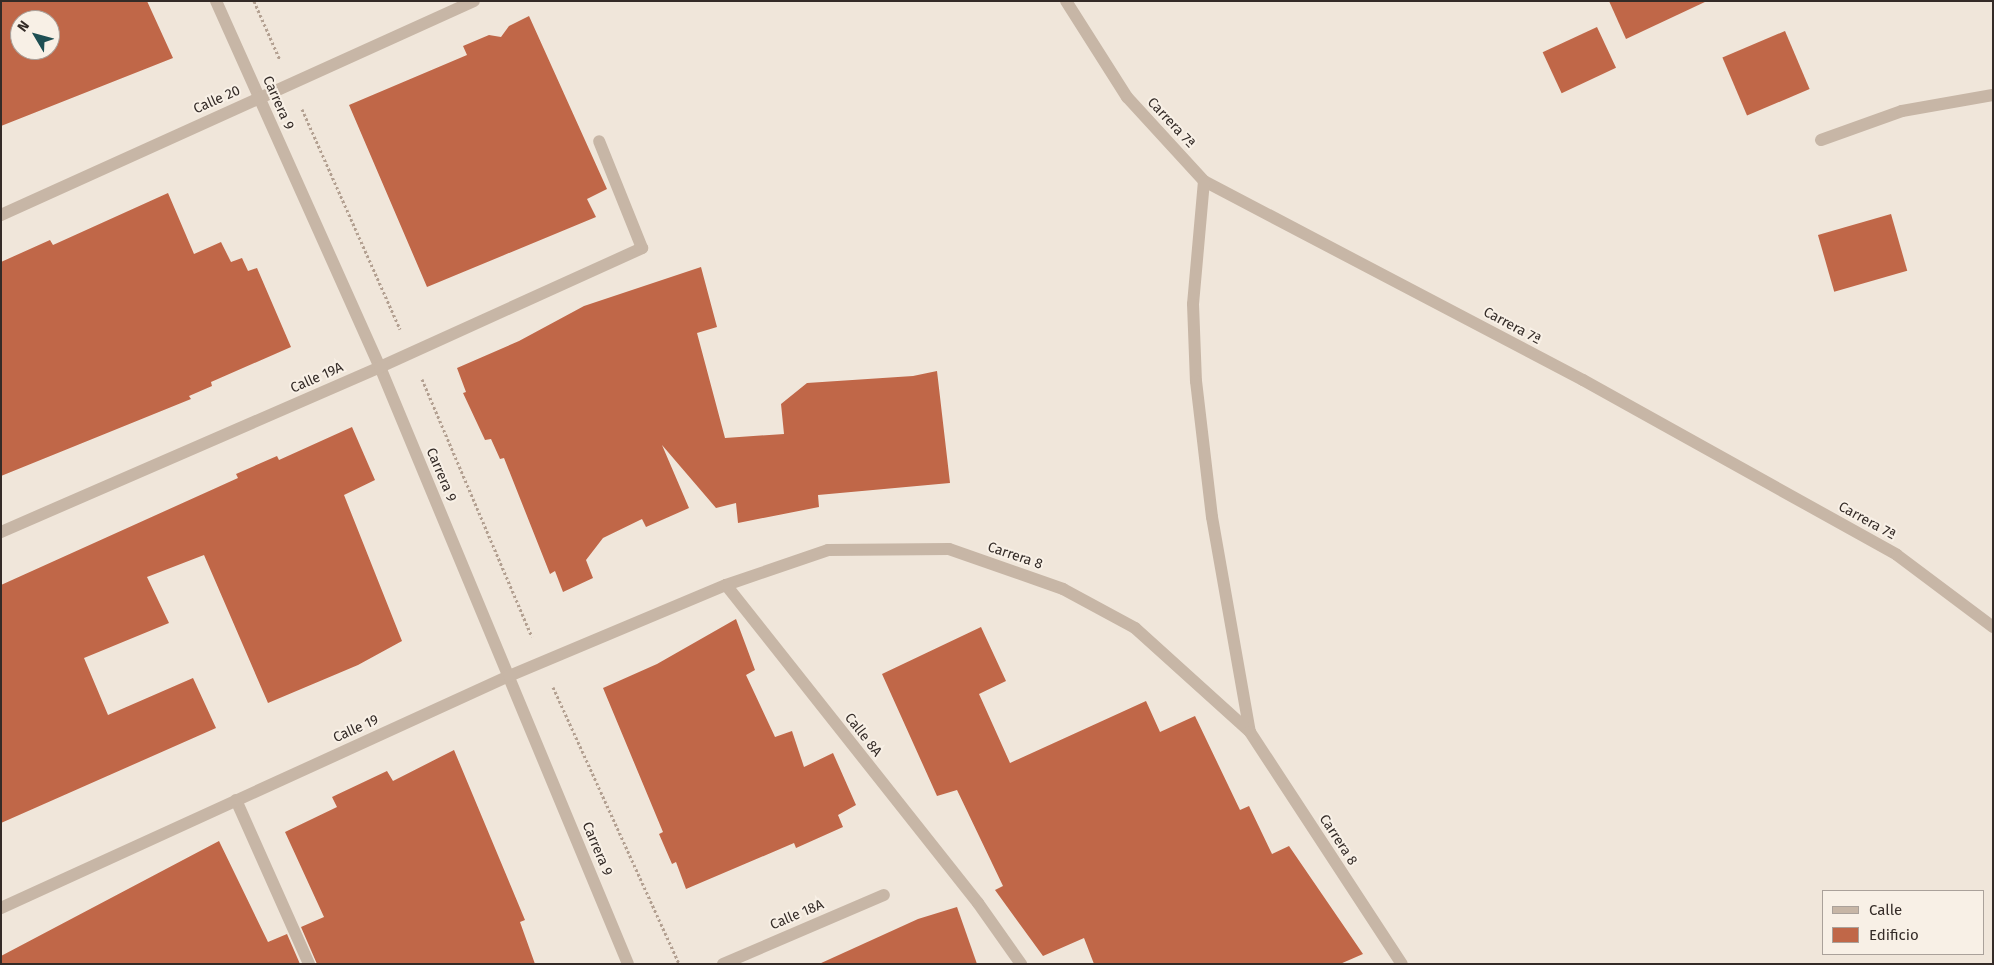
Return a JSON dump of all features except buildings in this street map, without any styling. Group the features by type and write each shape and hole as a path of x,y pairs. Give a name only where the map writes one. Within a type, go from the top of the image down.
{"street":[{"name":"Carrera 9","path":"216,1 380,367 628,964"},
{"name":"Calle 20","path":"1,215 474,1"},
{"name":"Carrera 7ª","path":"1066,1 1127,97 1204,181 1583,380 1897,555 1993,627"},
{"path":"1821,140 1902,111 1993,95"},
{"name":"Calle 19A","path":"1,532 380,367 642,248 600,141"},
{"name":"Carrera 8","path":"1204,181 1194,304 1196,382 1212,517 1250,732"},
{"name":"Carrera 8","path":"726,585 828,550 949,549 1063,589 1134,628 1250,732 1402,964"},
{"name":"Calle 19","path":"1,908 509,676 726,585"},
{"name":"Calle 8A","path":"726,585 978,903 1021,964"},
{"path":"236,800 308,964"},
{"name":"Calle 18A","path":"723,964 884,895"}],"path":[{"path":"254,1 411,353 542,662 679,964"}]}
